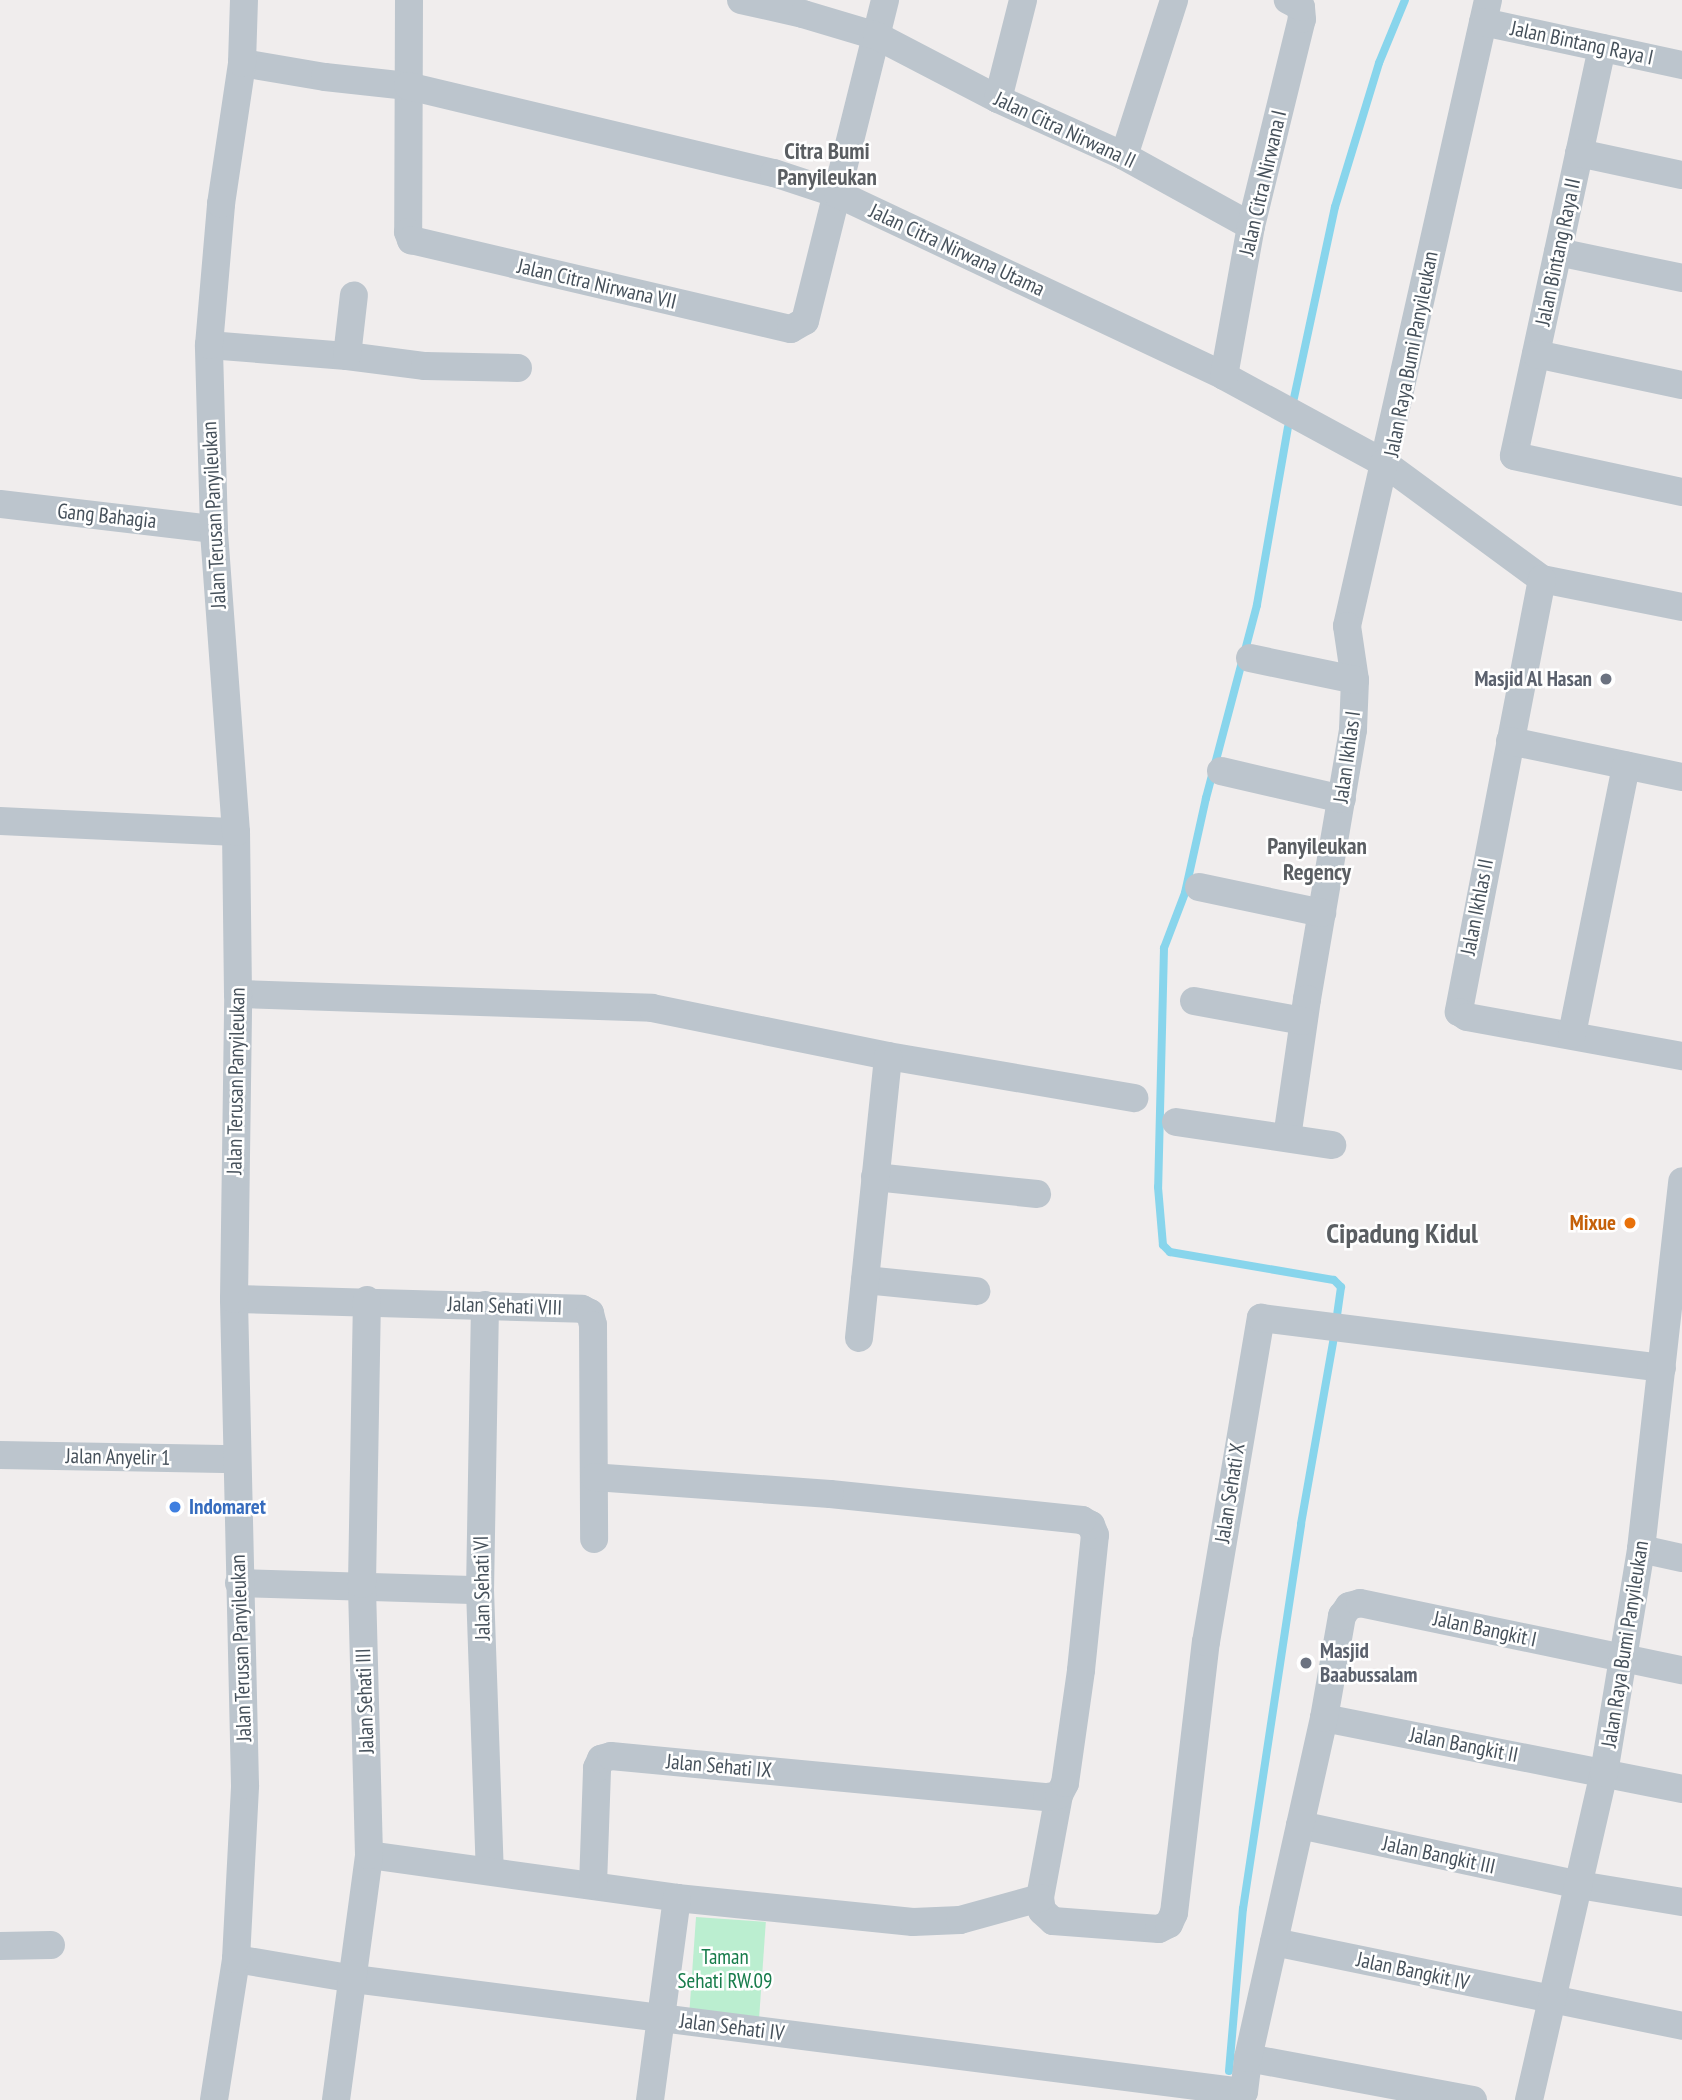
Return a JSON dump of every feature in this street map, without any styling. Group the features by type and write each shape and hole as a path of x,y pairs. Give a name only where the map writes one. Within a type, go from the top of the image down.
{"street":[{"name":"Jalan Terusan Panyileukan","path":"214,2100 241,1960 245,1786 234,1299 238,994 236,832 214,529 209,345 221,204 242,63 244,0"},
{"name":"Jalan Citra Nirwana VII","path":"409,0 408,232 411,240 791,329 805,321 885,0"},
{"name":"Jalan Citra Nirwana II","path":"741,0 803,14 877,36 998,99 1124,156 1251,226"},
{"path":"998,99 1023,0"},
{"path":"1124,156 1174,0"},
{"name":"Jalan Citra Nirwana I","path":"1224,376 1251,226 1302,19 1301,7 1288,0"},
{"name":"Jalan Bintang Raya I","path":"1485,11 1602,48 1682,65"},
{"name":"Jalan Raya Bumi Panyileukan","path":"1485,11 1384,463 1542,579 1682,607"},
{"name":"Jalan Bintang Raya II","path":"1602,48 1514,456 1682,492"},
{"name":"Jalan Citra Nirwana Utama","path":"242,63 325,77 408,86 774,173 838,194 1224,376 1384,463"},
{"path":"1579,153 1682,175"},
{"path":"1558,252 1682,278"},
{"path":"347,356 354,295"},
{"path":"209,345 347,356 425,366 518,368"},
{"path":"1536,354 1682,385"},
{"name":"Jalan Ikhlas I","path":"1287,1136 1303,1021 1353,730 1355,681 1347,626 1384,463"},
{"name":"Gang Bahagia","path":"0,504 214,529"},
{"name":"Jalan Ikhlas II","path":"1542,579 1459,1012 1467,1017 1682,1056"},
{"path":"1250,658 1355,681"},
{"path":"1510,741 1682,777"},
{"path":"1572,1034 1626,765"},
{"path":"1222,771 1342,799"},
{"path":"0,821 236,832"},
{"path":"1199,887 1322,913"},
{"path":"238,994 652,1008 888,1056 1134,1098"},
{"path":"1194,1001 1303,1021"},
{"path":"859,1338 888,1056"},
{"path":"1175,1122 1287,1136 1332,1145"},
{"path":"875,1177 1037,1194"},
{"name":"Jalan Raya Bumi Panyileukan","path":"1529,2100 1604,1773 1641,1549 1681,1197"},
{"path":"865,1280 976,1291"},
{"name":"Jalan Sehati VIII","path":"234,1299 367,1300 582,1309 590,1313 593,1325 594,1539"},
{"name":"Jalan Sehati III","path":"343,2099 369,1855 362,1584 367,1300"},
{"name":"Jalan Sehati VI","path":"485,1305 480,1590 490,1871"},
{"name":"Jalan Sehati X","path":"1040,1898 1042,1911 1053,1921 1159,1929 1169,1924 1174,1913 1206,1642 1261,1318 1662,1368"},
{"name":"Jalan Anyelir 1","path":"0,1455 237,1459"},
{"path":"369,1855 677,1898 914,1923 960,1920 1040,1898 1059,1795 1065,1783 1095,1535 1091,1525 1082,1520 830,1494 595,1477"},
{"path":"1641,1549 1682,1558"},
{"path":"239,1583 362,1584 480,1590"},
{"name":"Jalan Bangkit I","path":"1324,1718 1342,1616 1349,1606 1360,1603 1682,1670"},
{"path":"1238,2094 1324,1718"},
{"name":"Jalan Bangkit II","path":"1324,1718 1682,1789"},
{"name":"Jalan Sehati IX","path":"593,1885 597,1768 601,1759 611,1756 1047,1797 1059,1795"},
{"name":"Jalan Bangkit III","path":"1300,1825 1579,1885 1682,1902"},
{"path":"650,2100 677,1898"},
{"name":"Jalan Bangkit IV","path":"1274,1941 1682,2026"},
{"path":"0,1946 51,1945"},
{"name":"Jalan Sehati IV","path":"241,1960 354,1979 1238,2094"},
{"path":"1248,2058 1473,2100"}],"green space":[{"name":"Taman Sehati RW.09","path":"696,1917 766,1922 759,2022 689,2017"}],"waterway":[{"path":"1294,398 1335,207 1379,63 1405,0"},
{"path":"1288,427 1257,605 1206,798 1185,893 1164,948 1158,1187 1163,1245 1170,1252 1334,1280 1341,1287 1336,1321"},
{"path":"1229,2071 1243,1909 1301,1524 1335,1331"}],"place":[{"name":"Masjid Al Hasan","path":"1606,679"},
{"name":"Mixue","path":"1630,1223"},
{"name":"Indomaret","path":"175,1507"},
{"name":"Masjid Baabussalam","path":"1306,1663"}],"district":[{"name":"Citra Bumi Panyileukan","path":"827,164"},
{"name":"Panyileukan Regency","path":"1317,859"},
{"name":"Cipadung Kidul","path":"1402,1233"}]}
